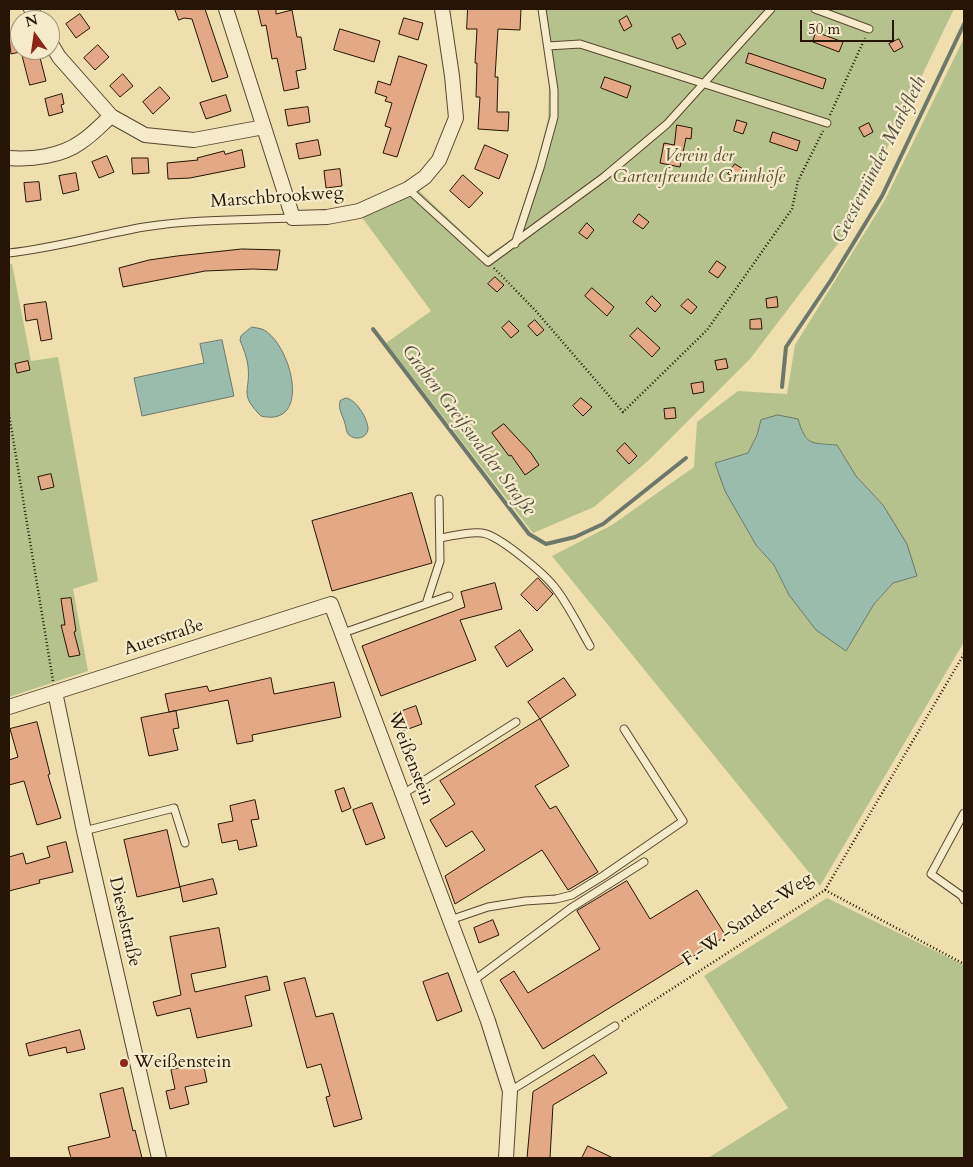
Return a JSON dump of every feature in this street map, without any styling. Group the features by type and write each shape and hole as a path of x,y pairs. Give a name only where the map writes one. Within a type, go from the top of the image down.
{"street":[{"path":"226,9 293,218"},
{"name":"Marschbrookweg","path":"293,218 326,217 359,211 408,188 425,176 439,160 456,118 442,9"},
{"path":"60,58 111,116 145,135 194,140 264,127"},
{"path":"9,158 25,159 52,155 80,144 111,116"},
{"name":"Auerstraße","path":"9,707 331,604"},
{"name":"Weißenstein","path":"331,604 488,1021 510,1091 506,1158"},
{"name":"Dieselstraße","path":"55,692 84,831 159,1158"}],"lane":[{"path":"515,244 540,168 554,116 554,90 542,9"},
{"path":"408,188 488,262 604,177 667,124 772,9"},
{"path":"815,9 869,30"},
{"path":"548,46 580,44 827,123"},
{"name":"Marschbrookweg","path":"9,254 42,249 143,227 174,223 293,218"},
{"path":"426,604 440,561 439,499"},
{"path":"440,538 465,533 482,533 497,539 556,589 590,646"},
{"path":"343,633 448,596"},
{"path":"403,794 516,722"},
{"path":"450,920 470,912 498,905 556,899 572,895 683,821 624,729"},
{"path":"84,831 174,808 185,843"},
{"path":"964,813 931,874 962,896 964,900"},
{"path":"473,981 571,908 644,862"},
{"path":"510,1091 615,1026"}],"path":[{"path":"488,262 535,310 623,412 707,330 792,209 798,182 869,30"},
{"path":"9,414 55,692"},
{"name":"F.-W.-Sander-Weg","path":"615,1026 825,890 964,654"},
{"path":"825,890 964,964"}],"green space":[{"name":"Verein der Gartenfreunde Grünhöfe","path":"539,9 954,9 846,233 750,359 649,460 594,507 533,533 386,343 431,311 361,216 416,188 487,255 512,240 537,163 548,119 549,85"},
{"path":"964,38 964,642 820,886 552,556 612,525 694,467 697,422 738,391 787,394 795,345 885,200","holes":["761,420 803,434 812,443 837,445 856,476 883,505 917,576 893,583 874,604 846,651 816,630 789,595 774,565 756,545 715,463 748,453 757,435"]},
{"path":"9,264 12,264 31,361 58,357 98,581 73,589 88,671 9,697"},
{"path":"827,898 964,965 964,1158 708,1158 788,1108 704,976"}],"shaded area":[{"path":"252,327 264,330 274,339 283,352 289,367 292,398 287,410 277,416 261,416 248,397 248,366 240,340 241,336"},
{"path":"222,340 234,396 142,416 134,378 204,363 200,344"},
{"path":"346,398 354,402 366,420 368,429 367,433 362,437 352,437 347,432 340,410 340,401"},
{"path":"778,415 798,419 807,439 815,443 837,445 856,476 883,505 907,544 917,576 893,583 874,604 846,651 816,630 789,595 774,565 756,545 725,491 715,463 748,453 757,435 761,420"}],"building":[{"path":"175,9 205,9 228,77 212,82 192,19 184,18 179,20"},
{"path":"258,9 276,9 276,14 292,10 297,37 301,37 306,69 296,71 299,88 284,91 277,58 272,59 266,25 262,26"},
{"path":"468,9 521,9 520,30 498,29 495,77 498,77 497,112 509,112 508,131 478,129 480,97 476,97 477,63 475,63 477,29 467,29"},
{"path":"80,14 90,28 76,38 66,24"},
{"path":"627,16 632,26 624,31 619,21"},
{"path":"404,18 423,23 418,40 399,34"},
{"path":"340,29 380,41 374,62 334,50"},
{"path":"816,32 843,42 839,52 813,42"},
{"path":"680,34 686,44 677,49 672,38"},
{"path":"899,39 903,47 894,52 889,44"},
{"path":"98,45 109,57 95,70 84,58"},
{"path":"749,53 826,79 823,89 746,63"},
{"path":"399,56 427,65 397,157 383,153 391,128 385,126 392,103 385,101 387,97 375,93 378,81 390,85"},
{"path":"24,60 41,60 46,81 30,85"},
{"path":"123,74 133,86 120,97 110,86"},
{"path":"605,77 631,86 627,98 601,88"},
{"path":"160,87 170,98 153,114 143,102"},
{"path":"62,94 64,104 61,105 63,112 49,116 45,99"},
{"path":"226,95 231,111 206,119 200,103"},
{"path":"308,107 310,122 288,126 285,110"},
{"path":"737,120 747,123 743,134 734,131"},
{"path":"869,123 873,132 864,137 859,128"},
{"path":"677,125 692,128 691,139 686,138 680,167 660,163 664,143 674,145"},
{"path":"773,132 800,141 797,151 770,142"},
{"path":"318,140 321,155 299,159 296,144"},
{"path":"485,145 508,155 499,179 475,169"},
{"path":"242,150 245,167 190,178 168,179 167,163 198,160 197,158 224,151 225,154"},
{"path":"107,156 114,172 99,178 92,162"},
{"path":"132,158 148,158 149,173 133,174"},
{"path":"735,164 743,169 737,179 728,174"},
{"path":"340,169 342,186 326,188 324,171"},
{"path":"76,173 79,190 63,194 59,176"},
{"path":"463,175 483,193 469,208 450,191"},
{"path":"39,182 41,200 26,202 24,183"},
{"path":"639,214 649,222 643,229 633,222"},
{"path":"587,223 594,230 587,239 579,233"},
{"path":"242,249 280,250 277,270 205,271 123,287 119,268 149,260"},
{"path":"717,261 726,267 718,278 709,272"},
{"path":"495,277 504,285 497,292 488,284"},
{"path":"592,288 614,307 607,316 585,296"},
{"path":"652,296 661,305 655,312 646,303"},
{"path":"777,297 778,307 767,308 766,299"},
{"path":"688,299 697,307 691,314 681,306"},
{"path":"46,302 52,339 41,341 37,319 26,321 24,305"},
{"path":"761,319 762,329 750,329 750,320"},
{"path":"535,320 544,330 537,336 528,326"},
{"path":"509,321 519,331 511,338 502,328"},
{"path":"638,328 660,348 652,357 630,336"},
{"path":"726,359 728,368 717,370 715,361"},
{"path":"28,361 30,370 17,373 15,364"},
{"path":"703,382 704,392 693,394 691,384"},
{"path":"581,398 592,407 583,416 573,406"},
{"path":"675,408 676,418 665,419 664,409"},
{"path":"504,424 531,453 539,465 525,475 492,433"},
{"path":"625,443 637,456 629,464 617,451"},
{"path":"51,474 54,487 41,490 38,477"},
{"path":"412,493 432,563 332,591 312,521"},
{"path":"538,578 553,594 537,611 521,595"},
{"path":"495,583 502,609 460,620 476,660 381,696 362,646 465,607 461,592"},
{"path":"71,598 76,631 74,632 80,655 69,657 61,625 65,625 61,599"},
{"path":"520,630 533,650 507,667 495,647"},
{"path":"271,678 274,694 334,682 341,717 252,735 253,741 237,744 228,700 169,712 165,694 207,686 209,691"},
{"path":"564,678 576,695 540,719 528,702"},
{"path":"416,706 422,724 400,732 394,714"},
{"path":"176,711 179,728 173,729 178,750 149,756 141,718"},
{"path":"540,719 569,766 535,786 550,809 556,806 598,872 568,890 542,850 455,904 445,876 485,850 472,831 446,847 430,820 455,804 440,781"},
{"path":"37,722 50,774 48,775 61,818 37,825 24,781 9,785 9,760 18,757 10,729"},
{"path":"344,788 351,808 342,812 335,791"},
{"path":"255,800 259,819 251,820 257,846 239,850 237,840 222,843 218,824 233,821 230,806"},
{"path":"372,803 385,838 366,845 353,810"},
{"path":"167,830 180,887 137,897 124,840"},
{"path":"66,842 73,872 39,880 40,883 9,891 9,857 23,853 26,864 50,857 47,847"},
{"path":"213,879 217,894 183,902 180,887"},
{"path":"627,881 650,919 697,890 726,936 543,1049 500,980 514,971 528,993 600,949 577,911"},
{"path":"493,920 499,935 479,943 474,928"},
{"path":"219,928 226,967 191,974 195,992 267,976 270,990 245,996 252,1026 197,1038 190,1008 157,1016 153,1002 181,995 170,937"},
{"path":"448,973 462,1011 437,1021 423,982"},
{"path":"305,978 316,1017 333,1013 362,1119 334,1127 326,1097 330,1096 321,1064 307,1068 284,983"},
{"path":"80,1030 85,1049 67,1053 66,1047 29,1056 26,1044"},
{"path":"594,1055 607,1073 553,1105 550,1158 527,1158 533,1092"},
{"path":"203,1063 207,1082 185,1087 189,1104 170,1109 166,1091 175,1089 171,1070"},
{"path":"123,1088 133,1131 135,1130 142,1158 71,1158 68,1147 110,1137 100,1094"},
{"path":"588,1146 613,1158 582,1158"}],"waterway":[{"name":"Geestemünder Markfleth","path":"782,387 786,347 831,280 882,196 964,24"},
{"name":"Graben Greifswalder Straße","path":"373,329 529,534 546,544 575,537 603,524 686,458"}],"place":[{"name":"Weißenstein","path":"124,1063"}]}
